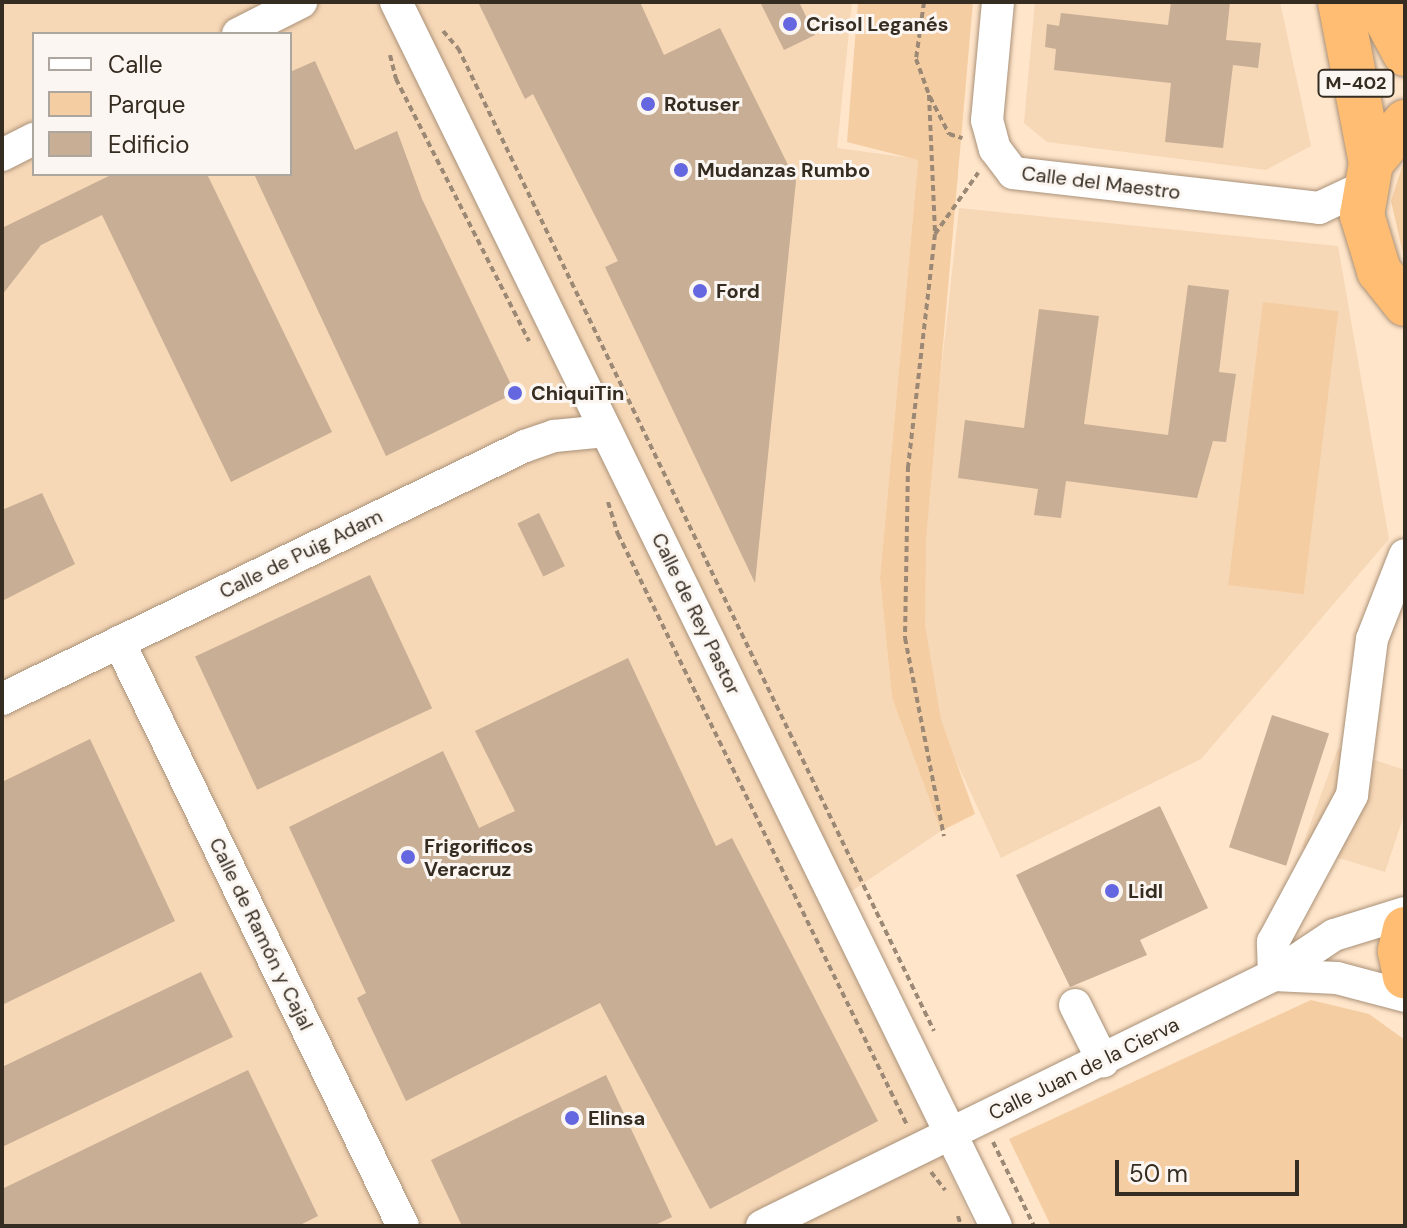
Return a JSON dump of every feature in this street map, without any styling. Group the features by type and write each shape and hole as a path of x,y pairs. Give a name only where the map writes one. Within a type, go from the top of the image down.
{"highway":[{"name":"M-402","path":"1340,2 1368,175 1362,215 1379,271 1405,304"},
{"name":"M-402","path":"1377,2 1405,54"},
{"name":"M-402","path":"1368,175 1405,122"},
{"path":"1405,929 1400,951 1405,977"}],"street":[{"path":"242,32 301,2"},
{"name":"Calle de Rey Pastor","path":"396,2 996,1226"},
{"path":"995,149 987,120 998,2"},
{"path":"2,155 32,140"},
{"name":"Calle del Maestro","path":"995,149 1013,173 1319,208 1369,244"},
{"path":"1319,208 1368,175"},
{"name":"Calle de Puig Adam","path":"2,699 525,446 554,436 606,431"},
{"path":"1404,556 1396,601 1372,639 1352,795 1273,942 1274,975 1337,978 1405,996"},
{"name":"Calle de Ramón y Cajal","path":"119,642 403,1226"},
{"name":"Calle Juan de la Cierva","path":"762,1226 1274,975 1334,935 1405,913"},
{"path":"1075,1005 1103,1061"}],"path":[{"path":"924,2 916,59 929,95 949,134 995,149 935,234"},
{"path":"435,21 458,48 935,1036"},
{"path":"390,45 396,79 512,318 539,351"},
{"path":"929,95 935,234 908,466 905,638 944,836"},
{"path":"607,494 618,534 919,1150 950,1200"},
{"path":"982,1118 1034,1226"},
{"path":"955,1209 961,1226"}],"shaded area":[{"path":"2,2 852,2 837,148 918,159 880,578 892,698 941,831 828,907 974,1226 2,1226"},
{"path":"1035,2 1280,2 1311,146 1266,170 1047,142 1024,123"},
{"path":"959,208 1338,246 1389,539 1201,759 1001,858 938,722 924,625 925,519"},
{"path":"1338,748 1405,770 1405,812 1385,872 1302,847"}],"green space":[{"path":"858,2 973,2 926,540 925,625 941,720 975,814 941,831 892,698 880,578 918,160 847,142"},
{"path":"1405,160 1405,262 1391,201"},
{"path":"1263,302 1338,311 1304,594 1228,585"},
{"path":"1311,1000 1369,1014 1405,1040 1405,1226 1051,1226 1009,1139"}],"building":[{"path":"478,2 640,2 664,55 720,28 796,181 755,583 605,267 618,261 533,94 525,99"},
{"name":"Crisol Leganés","path":"760,2 799,2 815,35 784,50"},
{"path":"1171,2 1230,2 1226,40 1261,43 1258,68 1233,65 1223,148 1165,142 1171,83 1054,70 1056,49 1045,47 1047,24 1059,26 1061,13 1168,25"},
{"path":"315,61 355,150 397,131 422,199 515,393 386,456 255,176 292,176 292,71"},
{"path":"109,176 208,176 332,432 231,482 102,215 41,245 2,295 2,228"},
{"path":"1188,285 1229,290 1219,372 1236,374 1226,442 1213,441 1197,498 1066,481 1061,518 1034,515 1038,489 958,478 965,420 1024,428 1039,309 1099,316 1084,424 1168,435"},
{"path":"42,493 75,564 2,601 2,510"},
{"path":"539,513 565,566 543,577 517,524"},
{"path":"370,575 432,708 257,790 195,657"},
{"path":"628,658 716,846 732,838 878,1121 710,1209 600,1003 406,1101 357,998 366,993 289,827 443,751 479,828 515,811 475,731"},
{"path":"1272,715 1329,734 1286,866 1229,847"},
{"path":"90,739 175,921 2,1005 2,782"},
{"name":"Lidl","path":"1160,806 1208,908 1140,940 1147,955 1070,987 1016,875"},
{"path":"201,972 233,1037 2,1147 2,1067"},
{"path":"248,1070 318,1216 298,1226 2,1226 2,1189"},
{"name":"Elinsa","path":"606,1075 672,1217 653,1226 462,1226 431,1160"}],"place":[{"name":"Crisol Leganés","path":"790,24"},
{"name":"Rotuser","path":"648,104"},
{"name":"Mudanzas Rumbo","path":"681,170"},
{"name":"Ford","path":"700,291"},
{"name":"ChiquiTin","path":"515,393"},
{"name":"Frigorificos Veracruz","path":"408,857"},
{"name":"Lidl","path":"1112,891"},
{"name":"Elinsa","path":"572,1118"}]}
